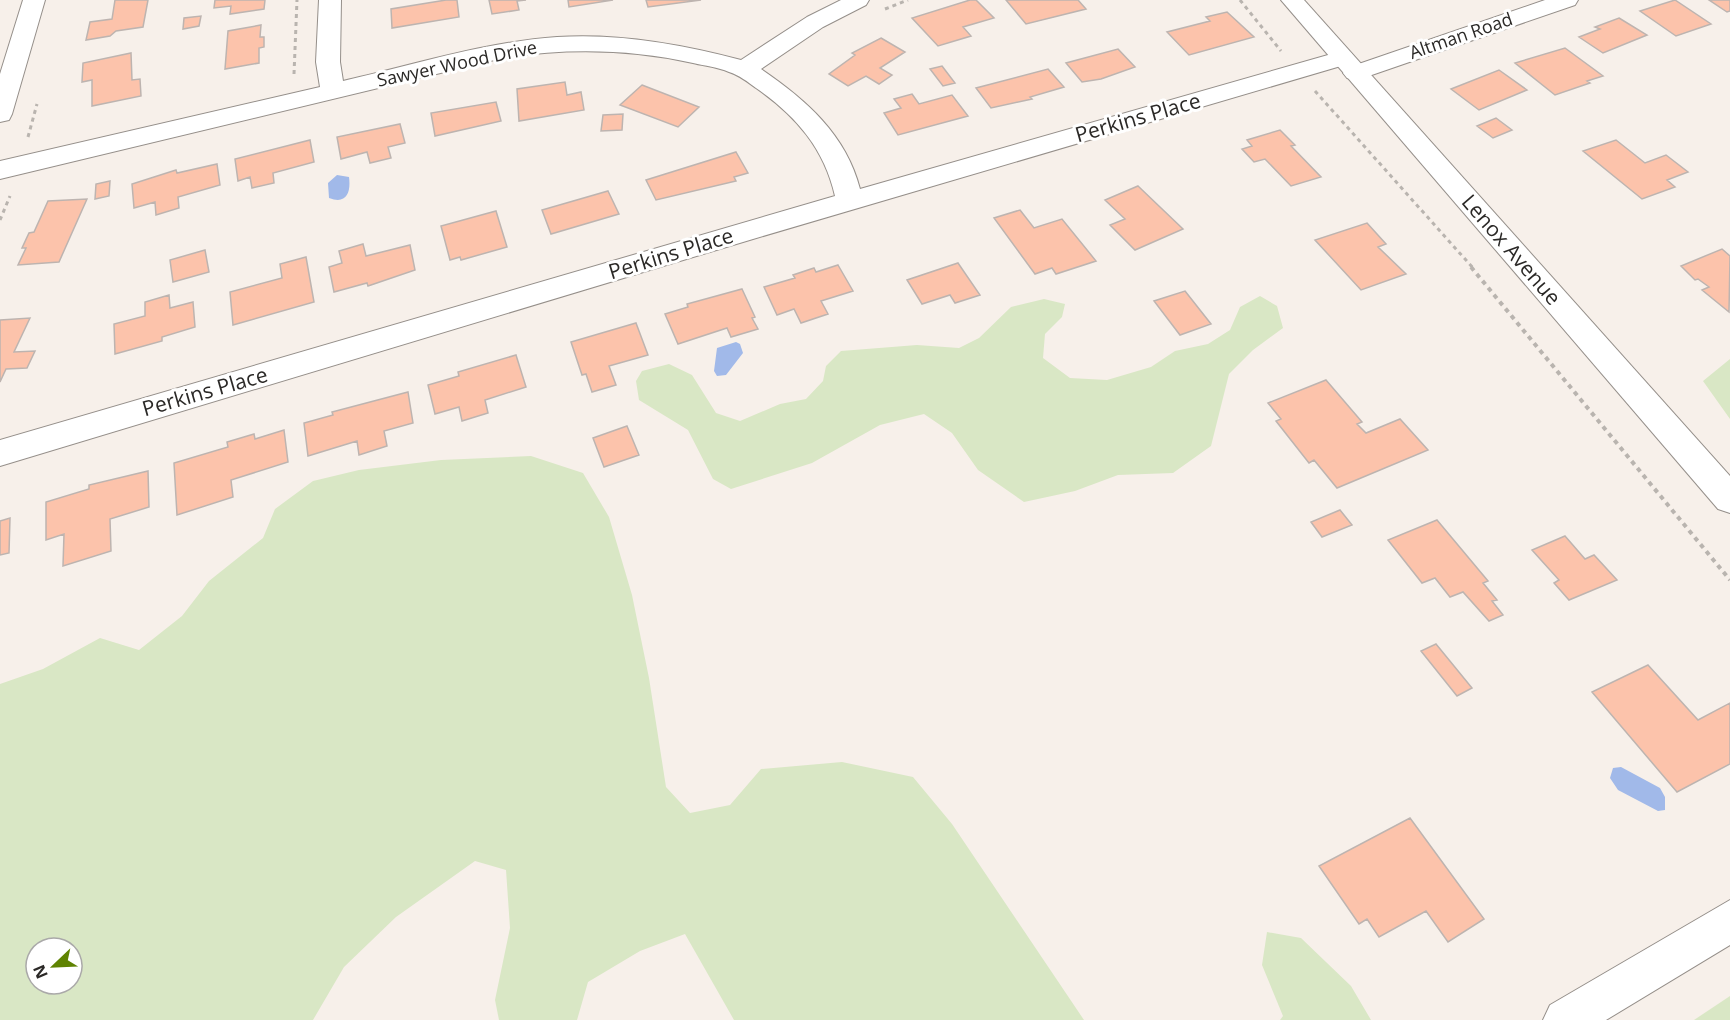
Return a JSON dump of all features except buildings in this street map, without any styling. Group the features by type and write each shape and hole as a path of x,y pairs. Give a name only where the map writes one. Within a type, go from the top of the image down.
{"street":[{"path":"0,114 34,0"},
{"path":"330,0 328,62 333,92"},
{"name":"Lenox Avenue","path":"1292,0 1730,499"},
{"name":"Altman Road","path":"1349,66 1567,0"},
{"path":"741,68 754,63 816,22 867,7"},
{"name":"Sawyer Wood Drive","path":"0,170 507,50 585,41 658,47 741,68 777,92 818,127 839,162 850,202"},
{"name":"Perkins Place","path":"0,453 1300,71 1349,66"},
{"path":"1565,1020 1730,921"}],"path":[{"path":"293,81 297,0"},
{"path":"867,7 908,0"},
{"path":"1240,0 1353,137 1506,306 1730,580"}],"green space":[{"path":"1260,296 1277,306 1283,328 1253,350 1229,374 1211,446 1173,473 1118,475 1075,491 1024,502 978,470 952,433 924,414 880,425 812,463 731,489 713,479 688,430 639,400 636,381 642,371 669,364 692,375 716,413 740,421 780,404 806,399 823,381 826,366 841,351 917,345 959,348 979,338 1011,307 1044,299 1065,304 1062,317 1045,334 1043,358 1070,378 1107,380 1151,367 1175,351 1208,344 1230,330 1240,307"},
{"path":"1730,359 1730,419 1703,381"},
{"path":"531,456 583,473 609,517 632,595 649,678 666,787 690,813 730,805 761,769 842,762 913,777 952,824 1084,1020 734,1020 685,934 640,951 588,982 577,1020 499,1020 495,1000 510,928 506,870 475,861 396,917 344,967 313,1020 0,1020 0,684 43,669 100,638 139,650 182,616 209,581 263,538 275,509 313,481 359,470 441,460"},
{"path":"1267,932 1301,938 1351,986 1371,1020 1280,1020 1283,1016 1262,965"},
{"path":"1730,996 1730,1020 1694,1020"}],"water":[{"path":"337,175 349,177 348,192 340,200 329,198 328,183"},
{"path":"736,342 740,344 743,353 726,375 717,376 714,371 717,348"},
{"path":"1621,767 1660,788 1665,797 1665,810 1658,811 1618,790 1610,778 1613,768"}]}
